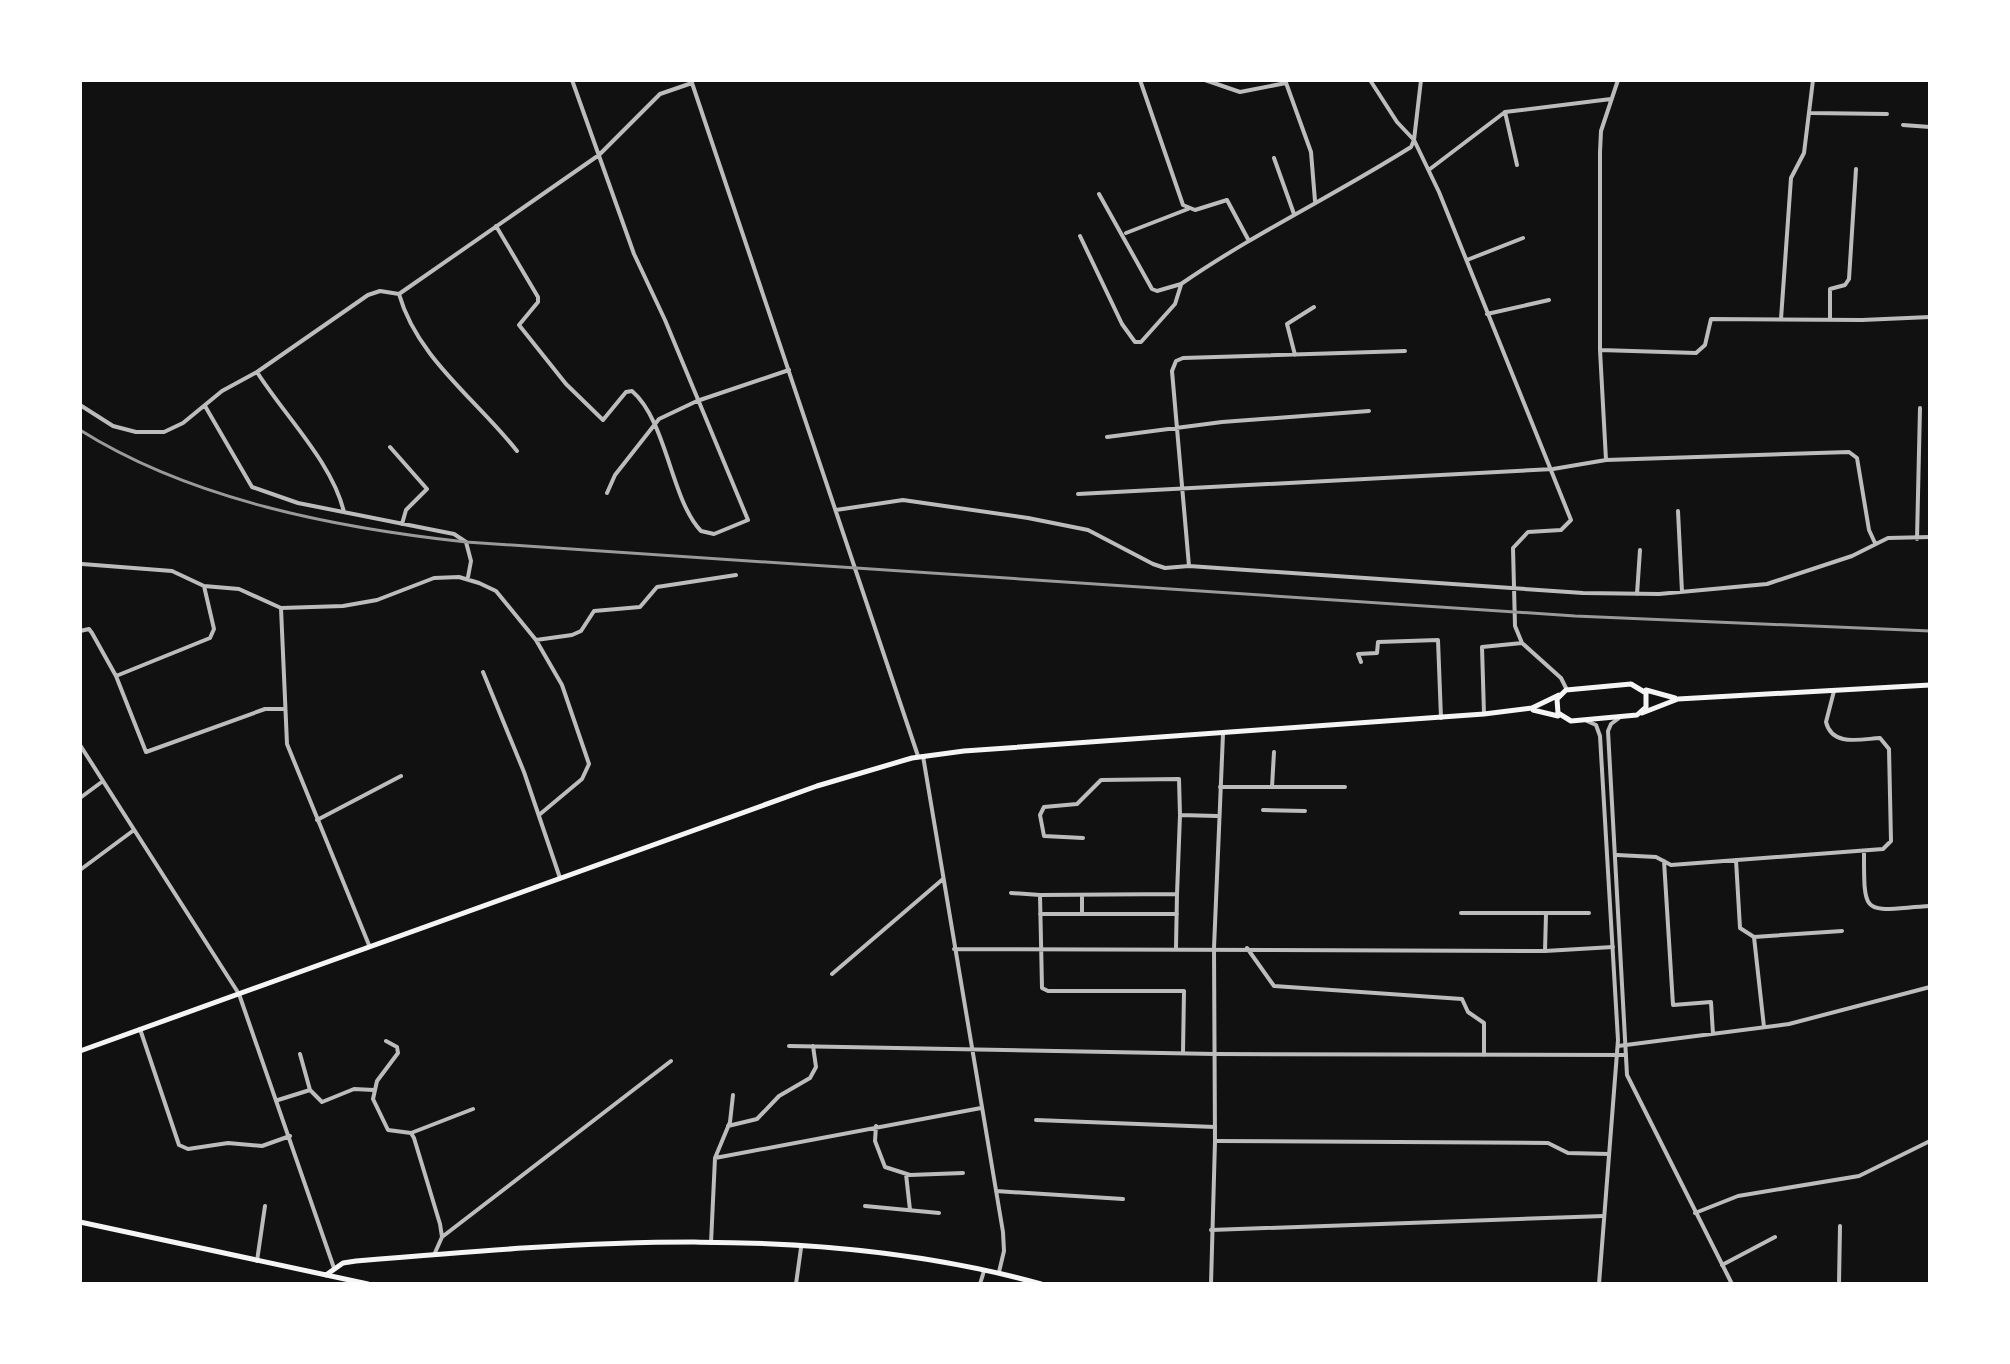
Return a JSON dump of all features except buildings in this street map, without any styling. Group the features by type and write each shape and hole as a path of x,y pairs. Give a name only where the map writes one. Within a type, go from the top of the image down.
{"main road":[{"path":"1524,710 1567,690 1624,684 1683,699"},
{"path":"80,1051 817,786 920,757 1524,710 1585,720 1619,718 1642,713 1660,703 1683,699 1930,685"},
{"path":"1642,713 1647,702 1643,689"},
{"path":"1559,695 1557,708 1563,718"},
{"path":"80,1222 368,1284"},
{"path":"326,1275 334,1268 356,1261 711,1243 894,1252 985,1268 1041,1284"}],"street":[{"path":"496,226 538,297 538,302 519,325 538,348 603,420 626,392 632,391 655,424 697,528 714,534 748,520 665,320 634,254 572,80"},
{"path":"1140,80 1181,199 1188,209"},
{"path":"1205,80 1240,92 1286,81 1311,152 1315,201"},
{"path":"1370,80 1423,155 1553,469 1571,520 1561,530 1528,532 1518,539 1512,561 1516,587 1515,626 1522,643 1561,678 1567,690"},
{"path":"1099,194 1152,289 1157,291 1181,284 1315,201 1334,196 1411,147 1421,80"},
{"path":"1606,460 1600,350 1600,152 1601,131 1618,80"},
{"path":"1781,319 1791,178 1804,153 1813,80"},
{"path":"80,405 113,426 153,433 183,423 222,391 257,372 368,295 380,291 399,294 599,155 660,94 691,82 920,757 996,1191 1004,1251 999,1272"},
{"path":"1429,169 1505,112 1611,99"},
{"path":"1505,112 1517,165"},
{"path":"1811,113 1887,114"},
{"path":"1903,125 1930,127"},
{"path":"1274,158 1294,214"},
{"path":"1830,320 1830,289 1845,285 1849,279 1856,169"},
{"path":"1126,233 1188,209 1227,200 1249,241"},
{"path":"1080,236 1122,324 1135,342 1141,342 1175,304 1181,284"},
{"path":"1467,260 1523,238"},
{"path":"399,294 412,325 432,355 517,451"},
{"path":"1487,314 1549,300"},
{"path":"1295,355 1287,324 1314,307"},
{"path":"1600,350 1696,353 1705,345 1711,319 1930,317"},
{"path":"1189,566 1180,430 1172,371 1176,361 1183,358 1405,351"},
{"path":"607,493 615,475 655,424 697,401 789,370"},
{"path":"257,372 317,456 339,493 344,512"},
{"path":"205,406 252,487 298,503 464,538 471,561 467,578"},
{"path":"1917,539 1920,408"},
{"path":"1107,437 1180,430 1222,422 1369,411"},
{"path":"390,447 427,489 406,510 402,524"},
{"path":"1078,494 1553,469 1606,460 1849,452 1857,458 1869,530 1875,543"},
{"path":"836,510 903,500 1042,520 1088,530 1165,568 1189,566 1637,594 1767,584 1852,556 1888,538 1930,537"},
{"path":"1678,511 1682,592"},
{"path":"1637,594 1640,550"},
{"path":"82,564 172,571 204,586 239,589 281,608 343,606 377,600 434,578 467,578 496,591 536,640 562,685 589,764 582,779 539,815"},
{"path":"536,640 581,631 594,611 640,607 657,587 736,575"},
{"path":"116,676 210,638 214,629 204,586"},
{"path":"281,608 283,709 287,744 369,945"},
{"path":"80,631 89,629 116,676 146,752 265,709 283,709"},
{"path":"1361,662 1358,654 1377,653 1378,642 1438,640 1441,718"},
{"path":"1484,714 1482,647 1522,643"},
{"path":"483,672 560,878"},
{"path":"1617,855 1656,857 1671,865 1883,849 1891,841 1889,749 1880,738 1839,739 1833,736 1826,722 1834,691"},
{"path":"1619,718 1608,731 1629,1079 1732,1284"},
{"path":"1585,720 1596,725 1600,736 1618,1046 1599,1284"},
{"path":"1211,1284 1215,1141 1214,948 1217,816 1223,734"},
{"path":"80,745 239,994 334,1268"},
{"path":"1272,787 1274,752"},
{"path":"317,820 401,776"},
{"path":"1083,838 1044,836 1040,815 1044,807 1077,804 1101,780 1179,779 1176,948"},
{"path":"80,798 103,781"},
{"path":"1220,787 1345,787"},
{"path":"1263,810 1305,811"},
{"path":"1180,815 1217,816"},
{"path":"80,870 134,830"},
{"path":"1864,851 1863,898 1868,904 1885,909 1930,906"},
{"path":"1736,860 1740,928 1754,937 1842,931"},
{"path":"1664,861 1673,1005 1711,1002 1713,1034"},
{"path":"832,974 943,879"},
{"path":"1011,893 1177,894"},
{"path":"1040,895 1040,984 1048,991 1184,991 1183,1053"},
{"path":"1082,895 1082,914"},
{"path":"1461,913 1589,913"},
{"path":"1040,914 1177,914"},
{"path":"1545,951 1546,914"},
{"path":"1754,937 1764,1027"},
{"path":"954,949 1545,951 1613,947"},
{"path":"1247,948 1274,986 1462,999 1468,1012 1484,1023 1484,1055"},
{"path":"1618,1046 1807,1020 1930,987"},
{"path":"140,1029 179,1145 188,1149 228,1143 262,1146 290,1136"},
{"path":"386,1041 397,1047 398,1053 374,1090 373,1099 383,1126 388,1130 411,1133 473,1109"},
{"path":"789,1046 1215,1054 1626,1055"},
{"path":"728,1126 757,1119 779,1096 810,1078 816,1067 813,1046"},
{"path":"300,1054 310,1090 322,1102 354,1089 374,1090"},
{"path":"434,1255 442,1237 671,1061"},
{"path":"1616,1084 1621,1076 1629,1079"},
{"path":"278,1100 310,1090"},
{"path":"711,1243 715,1158 728,1126 733,1095"},
{"path":"715,1158 981,1108"},
{"path":"1036,1120 1215,1127"},
{"path":"876,1126 875,1141 885,1167 906,1174 963,1173"},
{"path":"411,1133 437,1208 442,1237"},
{"path":"1215,1141 1548,1143 1568,1153 1611,1154"},
{"path":"1695,1213 1738,1196 1859,1176 1930,1141"},
{"path":"906,1174 910,1210"},
{"path":"996,1191 1123,1199"},
{"path":"257,1261 265,1206"},
{"path":"865,1206 939,1213"},
{"path":"1211,1230 1605,1216"},
{"path":"1839,1284 1840,1226"},
{"path":"1722,1265 1775,1237"},
{"path":"796,1284 801,1248"},
{"path":"980,1284 985,1268"}],"railway":[{"path":"80,430 123,454 217,493 316,519 466,542 1575,616 1930,631"}]}
